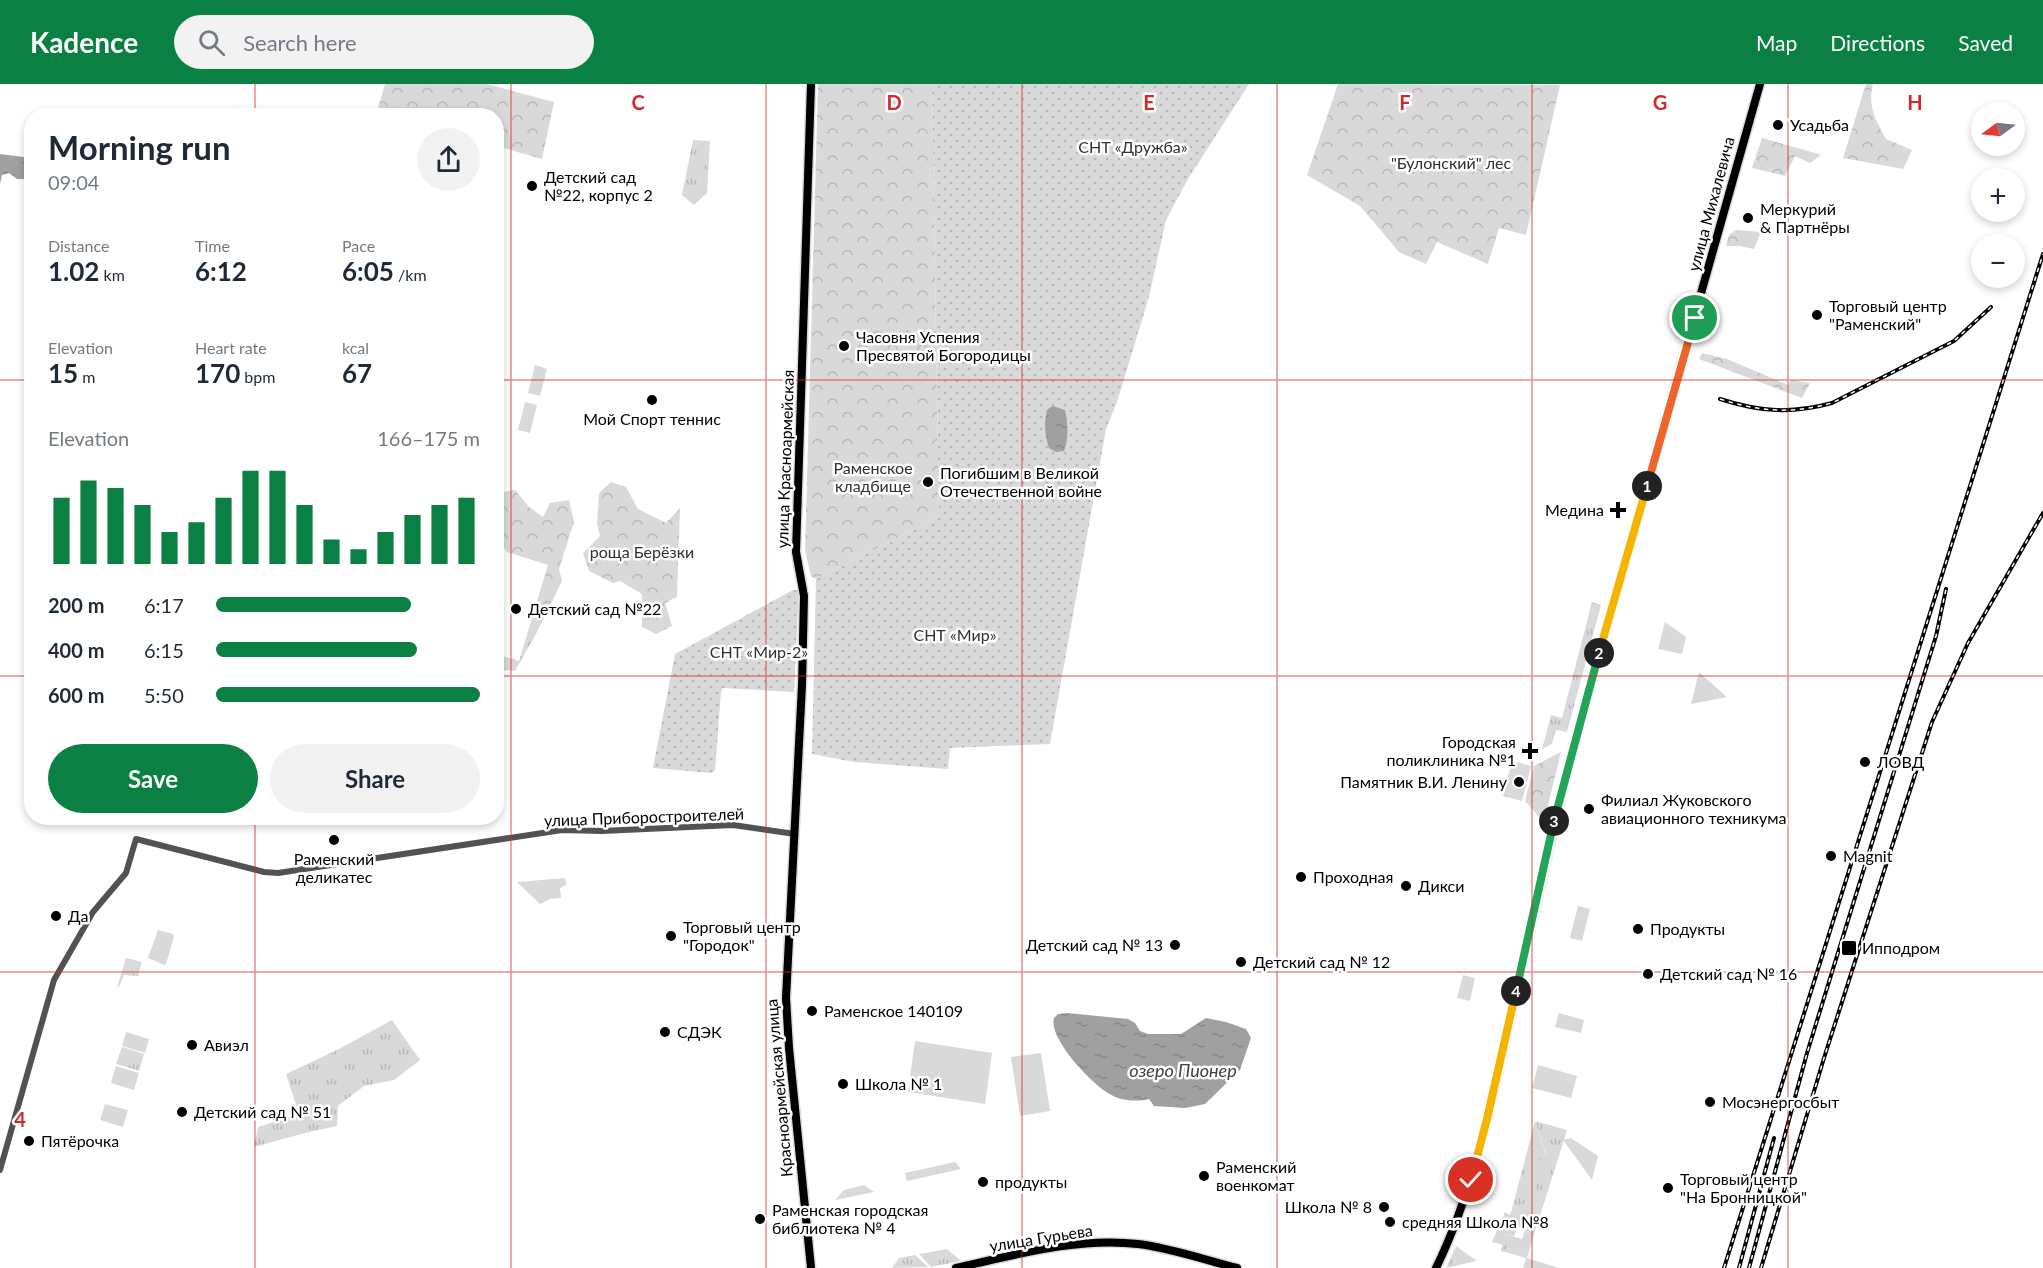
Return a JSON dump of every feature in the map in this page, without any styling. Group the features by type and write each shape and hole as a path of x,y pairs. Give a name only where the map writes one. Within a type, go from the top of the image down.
{"main road":[{"name":"улица Красноармейская","path":"795,834 804,596 797,559 797,524 811,84"},
{"name":"улица Михалевича","path":"1436,1268 1457,1223 1473,1174 1490,1110 1550,838 1574,744 1760,84"},
{"name":"Красноармейская улица","path":"795,834 786,1008 811,1268"},
{"name":"улица Гурьева","path":"956,1268 1046,1249 1107,1243 1139,1244 1237,1268"}],"street":[{"name":"улица Приборостроителей","path":"0,1170 54,980 93,912 126,873 137,842 264,872 278,873 562,830 602,831 733,825 795,834"}],"green space":[{"path":"385,84 487,84 554,102 542,159 504,148 504,108 378,108"},
{"name":"Раменское кладбище","path":"818,84 932,84 939,517 816,579 811,576 805,551"},
{"name":"СНТ «Мир»","path":"932,84 1249,84 1188,179 1166,220 1149,297 1117,402 1106,429 1050,744 950,748 948,769 854,762 812,754 816,579 939,517"},
{"name":"\"Булонский\" лес","path":"1338,84 1560,85 1526,235 1499,228 1488,264 1437,242 1426,264 1399,252 1360,206 1307,175"},
{"path":"1866,84 1873,84 1872,106 1886,139 1912,150 1903,169 1843,158"},
{"path":"1762,138 1821,155 1810,163 1795,156 1785,176 1752,168"},
{"path":"693,140 710,141 707,193 694,205 682,195"},
{"path":"1736,230 1761,232 1754,249 1726,246 1729,235"},
{"path":"1702,353 1727,359 1788,385 1791,380 1810,383 1802,398 1699,359"},
{"path":"535,365 547,369 540,396 528,393"},
{"path":"525,402 537,405 530,433 518,430"},
{"name":"роща Берёзки","path":"611,482 626,487 638,509 666,523 680,508 677,597 665,603 672,626 656,634 642,627 642,594 620,581 613,583 589,571 583,553 600,536 597,524 599,493"},
{"name":"роща Берёзки","path":"515,490 529,507 543,517 550,503 569,500 574,522 559,569 562,581 515,671 504,670 504,656 519,661 548,565 507,552 504,548 504,492"},
{"name":"СНТ «Мир-2»","path":"793,590 799,590 794,692 723,688 715,771 711,773 653,768 675,654"},
{"path":"1592,602 1601,605 1567,732 1556,730 1552,744 1542,749 1551,715 1562,718"},
{"path":"1665,622 1686,637 1682,654 1658,649"},
{"path":"1699,672 1727,697 1691,704"},
{"path":"1561,752 1544,822 1525,801 1534,766"},
{"path":"1517,762 1531,766 1522,801 1503,796 1511,766"},
{"path":"565,878 566,885 560,888 561,898 550,899 540,904 517,882"},
{"path":"1578,906 1590,909 1582,941 1570,938"},
{"path":"158,930 173,934 174,937 164,965 148,958"},
{"path":"126,958 142,962 138,976 124,975 117,988"},
{"path":"1463,975 1475,978 1470,1001 1457,998"},
{"path":"1559,1013 1584,1020 1581,1033 1555,1027"},
{"path":"392,1020 420,1060 394,1080 364,1086 338,1106 337,1126 254,1147 258,1127 299,1114 286,1074"},
{"path":"126,1032 149,1039 145,1053 122,1046"},
{"path":"915,1041 992,1053 985,1104 908,1092"},
{"path":"122,1047 144,1054 139,1071 116,1064"},
{"path":"1041,1053 1050,1111 1020,1116 1011,1057"},
{"path":"1538,1065 1577,1076 1571,1098 1532,1088"},
{"path":"116,1066 139,1073 134,1090 111,1083"},
{"path":"105,1104 128,1110 123,1127 100,1120"},
{"path":"1535,1121 1567,1130 1547,1194 1512,1209 1523,1167 1546,1155"},
{"path":"1535,1121 1546,1156 1523,1167"},
{"path":"1571,1138 1598,1156 1592,1180 1563,1140"},
{"path":"955,1162 961,1169 907,1181 905,1173"},
{"path":"1526,1170 1540,1174 1534,1196 1520,1192"},
{"path":"864,1185 874,1192 835,1200 844,1190"},
{"path":"1547,1194 1535,1231 1518,1226 1514,1236 1505,1234 1503,1245 1492,1242 1505,1212 1510,1215 1512,1209"},
{"path":"1526,1228 1535,1231 1527,1258 1559,1268 1523,1268 1526,1258 1501,1251 1505,1234 1522,1239"},
{"path":"1456,1246 1477,1261 1446,1268"},
{"path":"947,1249 961,1261 931,1267 919,1254"},
{"path":"915,1255 928,1267 892,1268 899,1258"}],"water":[{"path":"0,154 24,157 24,179 17,179 9,173 2,175 0,184"},
{"path":"1053,406 1065,410 1068,431 1064,451 1056,452 1049,448 1045,418 1048,409"},
{"name":"озеро Пионер","path":"1058,1014 1128,1019 1135,1023 1140,1031 1148,1034 1181,1034 1206,1018 1246,1029 1251,1038 1240,1070 1205,1104 1185,1108 1154,1106 1149,1099 1128,1100 1113,1096 1082,1070 1064,1048 1054,1027 1054,1018"}],"railway":[{"path":"1724,1268 2043,254"},
{"path":"1720,399 1749,407 1776,410 1803,409 1832,403 1954,341 1991,307"},
{"path":"1761,1268 1824,1058 1932,722 1968,643 2043,513"},
{"path":"1749,1268 1807,1053 1936,636 1946,589"},
{"path":"1739,1268 1774,1138"}],"place":[{"name":"Усадьба","path":"1778,125"},
{"name":"Детский сад №22, корпус 2","path":"532,186"},
{"name":"Меркурий & Партнёры","path":"1748,218"},
{"name":"Торговый центр \"Раменский\"","path":"1817,315"},
{"name":"Часовня Успения Пресвятой Богородицы","path":"844,346"},
{"name":"Мой Спорт теннис","path":"652,400"},
{"name":"Погибшим в Великой Отечественной войне","path":"928,482"},
{"name":"Медина","path":"1618,510"},
{"name":"Детский сад №22","path":"516,609"},
{"name":"Городская поликлиника №1","path":"1530,751"},
{"name":"ЛОВД","path":"1865,762"},
{"name":"Памятник В.И. Ленину","path":"1519,782"},
{"name":"Филиал Жуковского авиационного техникума","path":"1589,809"},
{"name":"Раменский деликатес","path":"334,840"},
{"name":"Magnit","path":"1831,856"},
{"name":"Проходная","path":"1301,877"},
{"name":"Дикси","path":"1406,886"},
{"name":"Да","path":"56,916"},
{"name":"Продукты","path":"1638,929"},
{"name":"Торговый центр \"Городок\"","path":"671,936"},
{"name":"Детский сад № 13","path":"1175,945"},
{"name":"Ипподром","path":"1849,948"},
{"name":"Детский сад № 12","path":"1241,962"},
{"name":"Детский сад № 16","path":"1648,974"},
{"name":"Раменское 140109","path":"812,1011"},
{"name":"СДЭК","path":"665,1032"},
{"name":"Авиэл","path":"192,1045"},
{"name":"Школа № 1","path":"843,1084"},
{"name":"Мосэнергосбыт","path":"1710,1102"},
{"name":"Детский сад № 51","path":"182,1112"},
{"name":"Пятёрочка","path":"29,1141"},
{"name":"Раменский военкомат","path":"1204,1176"},
{"name":"продукты","path":"983,1182"},
{"name":"Торговый центр \"На Бронницкой\"","path":"1668,1188"},
{"name":"Школа № 8","path":"1384,1207"},
{"name":"Раменская городская библиотека № 4","path":"760,1219"},
{"name":"средняя Школа №8","path":"1390,1222"}],"route":[{"path":"1471,1180 1490,1110 1550,838 1574,744 1695,318"}],"park label":[{"name":"СНТ «Дружба»","path":"1133,147"}]}
